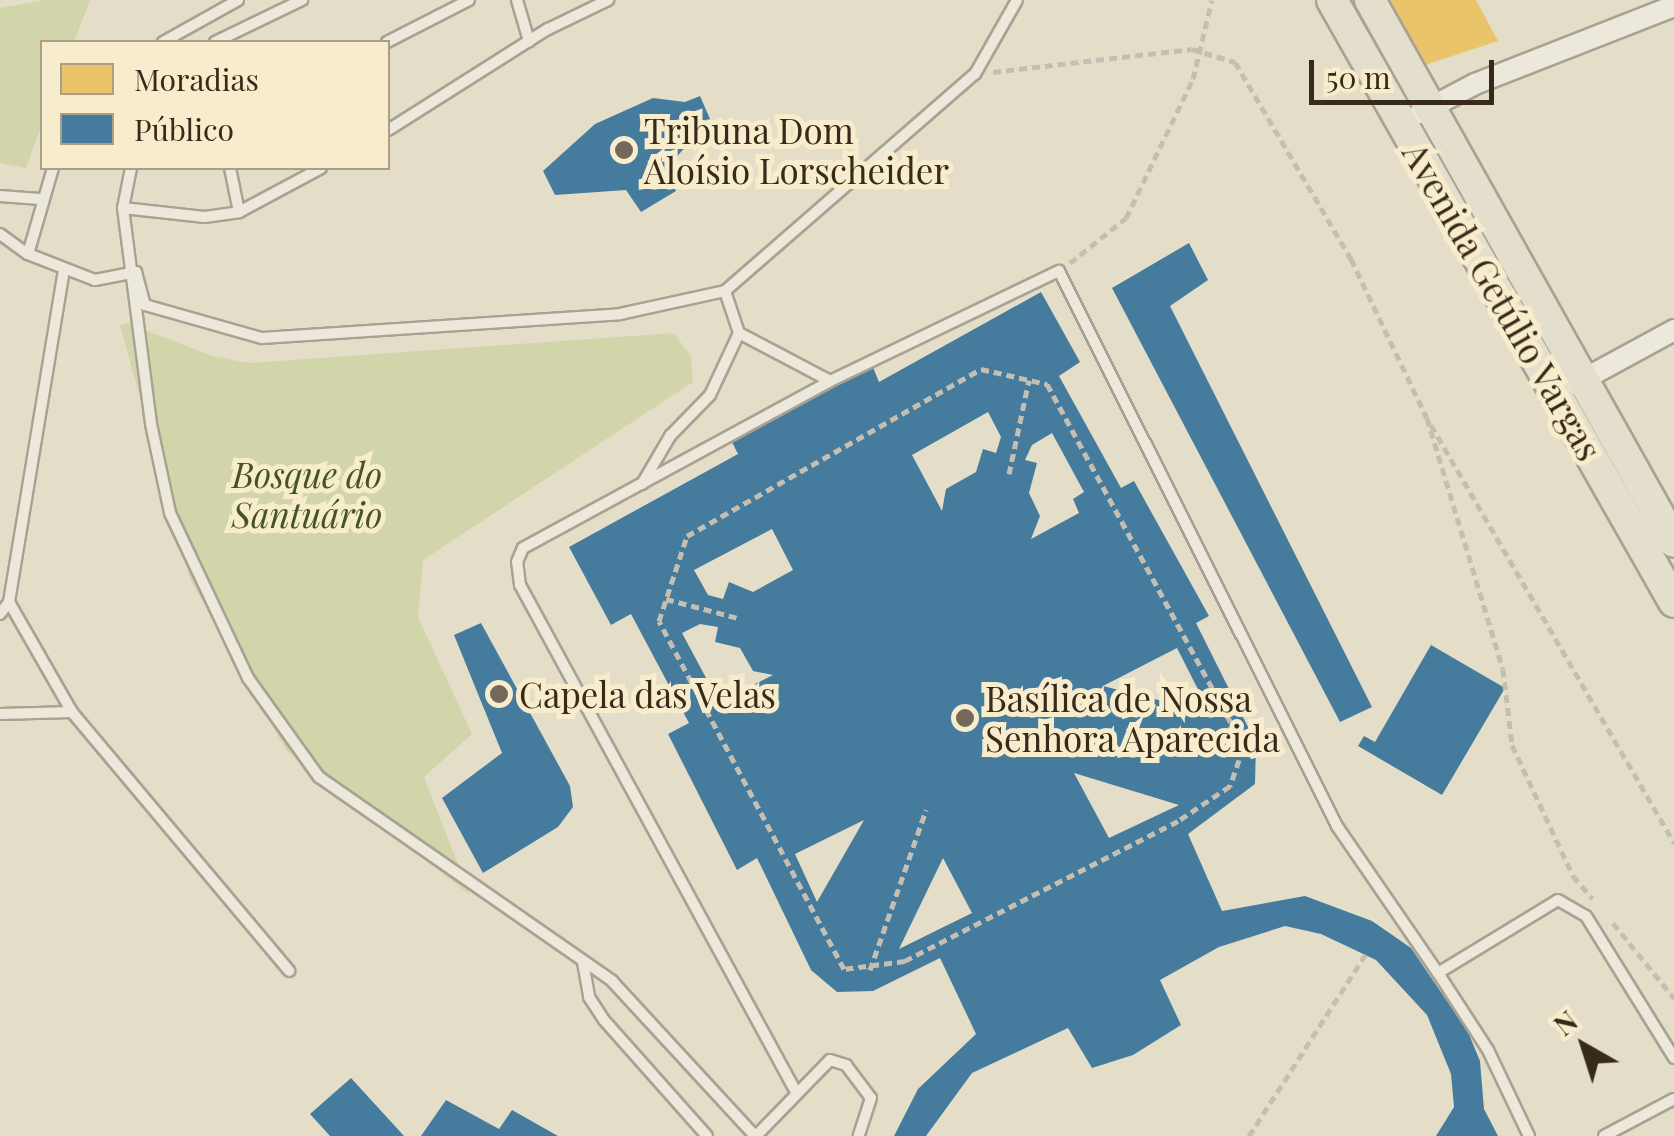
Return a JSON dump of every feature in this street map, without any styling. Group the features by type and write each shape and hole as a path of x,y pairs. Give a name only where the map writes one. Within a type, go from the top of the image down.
{"main road":[{"name":"Avenida Getúlio Vargas","path":"1332,0 1402,125 1674,542"},
{"name":"Avenida Getúlio Vargas","path":"1370,0 1430,107 1674,602"}],"street":[{"path":"1402,125 1430,107 1674,6"},
{"path":"1570,387 1674,330"}],"lane":[{"path":"167,40 238,0"},
{"path":"219,40 302,0"},
{"path":"390,40 469,0"},
{"path":"518,0 529,41"},
{"path":"390,129 529,41 607,0"},
{"path":"131,170 123,208 145,304 262,338 620,314 725,290 975,74 1017,0"},
{"path":"28,254 40,199 52,170"},
{"path":"230,170 239,212"},
{"path":"123,208 205,217 239,212 317,170"},
{"path":"0,196 40,199"},
{"path":"0,234 28,254 94,280 136,272"},
{"path":"0,614 8,602 64,269"},
{"path":"796,1092 520,585 523,548 830,382 1060,271 1337,826 1488,1050 1529,1136"},
{"path":"136,272 151,424 170,513 248,678 319,777 638,1004 756,1136 830,1060 846,1065 871,1098 859,1136"},
{"path":"642,484 670,436 710,395 739,334 725,290"},
{"path":"739,334 830,382"},
{"path":"8,602 72,712 290,971"},
{"path":"0,714 72,712"},
{"path":"1438,973 1558,900 1573,904 1674,1058"},
{"path":"583,962 589,997 604,1020 707,1136"},
{"path":"1604,1136 1674,1099"}],"path":[{"path":"1126,218 1193,79 1212,0"},
{"path":"975,74 1192,49 1234,62 1351,260 1427,418 1674,844"},
{"path":"981,368 1028,380 1047,384 1238,734 1239,760 1230,786 1178,821 905,961 870,970 844,969 659,621 687,536 981,368"},
{"path":"1008,474 1028,380"},
{"path":"1427,418 1502,669 1512,745 1573,876 1598,906"},
{"path":"666,599 738,618"},
{"path":"870,970 926,810"},
{"path":"1612,921 1674,998"},
{"path":"1248,1136 1366,954"}],"green space":[{"path":"45,0 90,0 75,40 40,40 40,130 26,168 0,163 0,8"},
{"name":"Bosque do Santuário","path":"127,323 212,356 250,363 674,333 691,357 693,382 423,560 418,617 472,734 424,777 470,895 286,750 190,579 120,325"}],"building: Moradias":[{"path":"1379,0 1476,0 1498,41 1419,67"}],"building: Público":[{"name":"Tribuna Dom Aloísio Lorscheider","path":"700,96 710,119 665,170 676,191 641,212 626,190 555,195 543,171 595,124 653,98 685,102"},
{"path":"1189,243 1208,280 1170,306 1372,707 1340,722 1112,288"},
{"name":"Basílica de Nossa Senhora Aparecida","path":"1041,292 1080,362 1059,376 1121,488 1134,481 1209,616 1196,623 1256,743 1255,784 1188,834 1222,911 1305,896 1372,921 1411,948 1468,1032 1480,1061 1484,1109 1498,1136 1436,1136 1454,1107 1451,1074 1427,1015 1376,960 1321,934 1285,926 1219,947 1160,980 1181,1025 1133,1055 1092,1068 1068,1028 972,1073 926,1136 894,1136 918,1089 976,1034 940,958 873,991 837,992 811,970 757,858 737,870 668,734 689,723 631,614 611,625 569,547 738,454 731,440 872,365 879,382","holes":["988,412 1001,437 996,453 983,449 976,472 946,489 942,511 912,455","1052,433 1084,492 1073,499 1079,513 1031,539 1040,516 1029,493 1037,463 1025,460 1032,445","772,529 793,570 753,592 729,582 723,599 708,595 694,570","700,624 718,627 715,642 740,648 753,671 773,675 719,702 682,633","1177,648 1210,713 1103,686","1074,773 1179,805 1109,838","864,820 817,902 795,854","943,858 972,913 899,949"]},
{"name":"Capela das Velas","path":"481,623 570,786 573,807 558,827 483,873 442,798 502,753 454,635"},
{"path":"1431,645 1505,688 1442,795 1358,746 1364,736 1375,742"},
{"path":"351,1078 404,1136 330,1136 310,1114"},
{"path":"446,1100 499,1129 512,1110 558,1136 421,1136"}],"place":[{"name":"Tribuna Dom Aloísio Lorscheider","path":"624,150"},
{"name":"Capela das Velas","path":"499,694"},
{"name":"Basílica de Nossa Senhora Aparecida","path":"965,718"}]}
